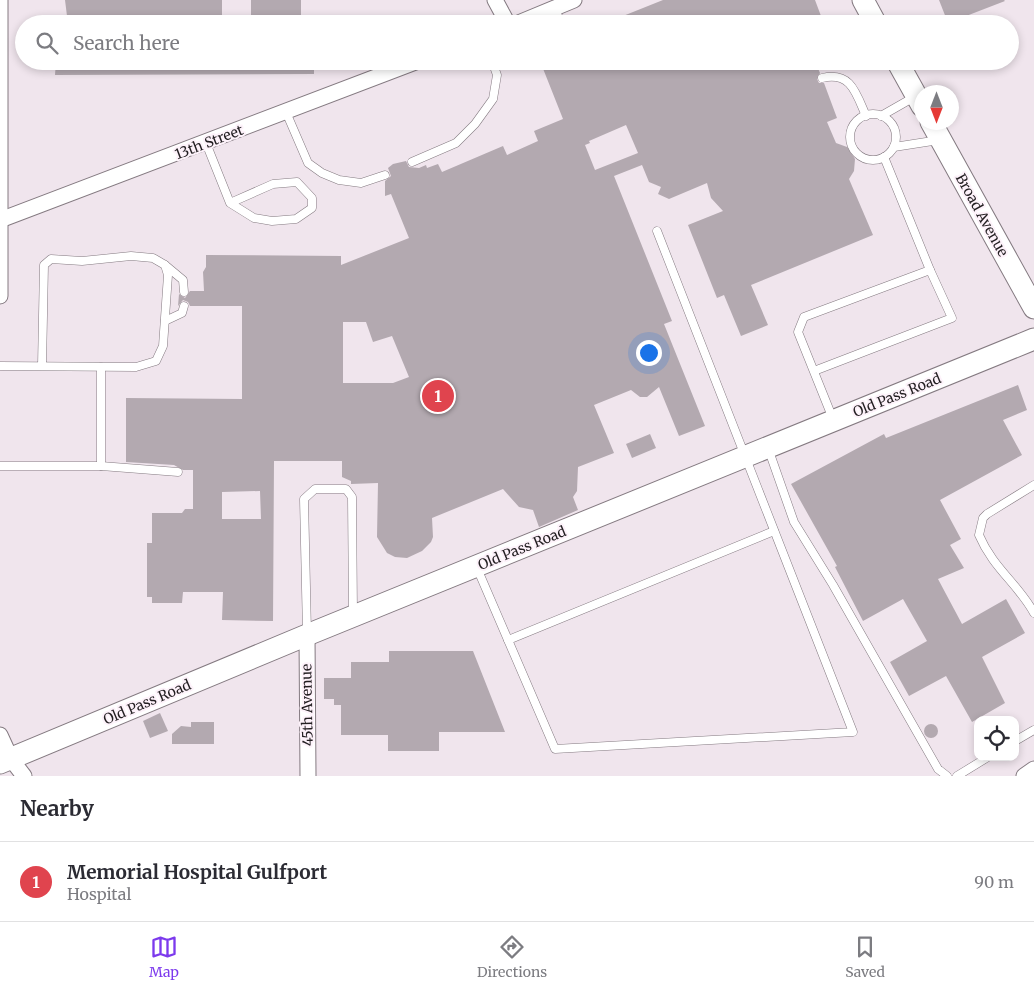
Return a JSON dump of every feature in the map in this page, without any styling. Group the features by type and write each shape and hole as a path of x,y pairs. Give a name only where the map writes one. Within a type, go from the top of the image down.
{"main road":[{"path":"863,0 871,15"},
{"path":"901,70 914,92"},
{"name":"Broad Avenue","path":"935,131 1034,308"},
{"name":"Old Pass Road","path":"5,761 353,616 1034,340"}],"street":[{"path":"0,0 0,296"},
{"path":"495,0 503,15"},
{"path":"537,15 574,0"},
{"name":"13th Street","path":"1,220 395,70"},
{"name":"45th Avenue","path":"307,635 308,776"},
{"path":"0,735 5,761 24,776"},
{"path":"1024,776 1034,769"}],"lane":[{"path":"554,8 558,15"},
{"path":"412,162 456,143 475,124 493,100 497,75 495,70"},
{"path":"822,78 835,75 844,79 854,88 866,116"},
{"path":"914,103 881,116 866,116 860,119 851,131 852,146 856,152 869,160 884,157 894,147 935,131"},
{"path":"286,112 308,163 322,173 339,180 361,183 385,175"},
{"path":"881,116 892,125 895,132 894,147"},
{"path":"206,143 230,203 254,218 272,221 296,219 312,208 312,198 297,182 285,182 230,203"},
{"path":"814,371 952,318 930,270 884,157"},
{"path":"476,566 555,749 853,732 656,231"},
{"path":"42,366 44,265 51,259 82,261 131,256 152,258 165,265 183,280 184,292"},
{"path":"0,366 136,367 156,361 163,346 168,275 165,265"},
{"path":"834,421 798,332 804,317 930,270"},
{"path":"165,322 182,313 184,306"},
{"path":"101,367 101,466"},
{"path":"768,448 794,522 833,585 938,769 947,776"},
{"path":"0,466 101,466 178,472"},
{"path":"1034,485 987,514 983,518 979,535 996,566 1023,596 1034,613"},
{"path":"307,635 304,499 315,489 346,489 352,497 353,616"},
{"path":"508,640 774,531"},
{"path":"1019,739 1034,730"},
{"path":"958,776 982,761"}],"building":[{"path":"65,0 222,0 222,15 67,15"},
{"path":"251,0 301,0 301,15 251,15"},
{"path":"663,0 815,0 821,15 626,15"},
{"path":"939,0 1005,1 969,15 945,15"},
{"path":"55,70 314,70 314,74 55,75"},
{"path":"544,70 819,70 820,73 817,79 819,83 824,83 837,118 827,122 836,143 847,147 855,159 854,171 849,179 873,235 751,285 768,325 741,336 724,295 717,298 688,225 723,211 711,198 707,183 669,199 658,194 661,187 649,182 642,165 614,176 672,321 664,324 705,426 679,436 659,387 647,397 640,397 631,390 594,405 614,453 578,467 577,491 573,497 578,510 539,527 533,510 519,507 503,489 432,518 433,537 431,542 422,551 407,558 395,557 387,553 377,537 378,483 351,484 351,481 342,477 342,461 274,461 273,621 222,620 223,592 183,592 182,603 152,603 152,597 147,597 147,543 152,543 152,513 182,513 185,509 193,509 193,470 183,470 174,465 126,462 126,398 242,399 242,306 190,306 188,302 183,300 178,306 179,294 185,298 190,291 204,291 203,272 206,267 206,255 341,256 341,265 409,238 391,194 385,196 385,181 391,176 388,168 393,164 406,161 409,167 419,168 426,165 427,168 438,164 442,172 503,146 507,155 538,141 534,131 563,119","holes":["626,125 638,153 595,170 585,145 590,143 589,141","343,322 366,322 373,342 392,336 409,377 393,383 343,383","260,491 261,519 222,519 222,492"]},
{"path":"1018,385 1027,410 1003,420 1022,455 940,500 961,539 950,545 964,568 938,579 962,624 1006,599 1025,633 982,657 1005,703 982,716 974,716 974,721 972,722 946,676 909,696 890,662 927,641 903,599 863,621 835,567 837,566 791,484 884,434 886,438"},
{"path":"650,434 656,448 632,458 626,444"},
{"path":"389,651 473,651 505,732 439,732 439,751 388,751 388,735 341,735 341,705 334,705 334,699 324,699 324,678 351,678 351,662 389,662"},
{"path":"160,713 168,731 150,738 143,721"},
{"path":"191,722 214,722 214,744 172,744 172,734 181,726 191,727"},
{"path":"928,724 934,724 938,731 934,738 928,738 924,734 924,728"}],"place":[{"name":"Memorial Hospital Gulfport","path":"438,396"}]}
